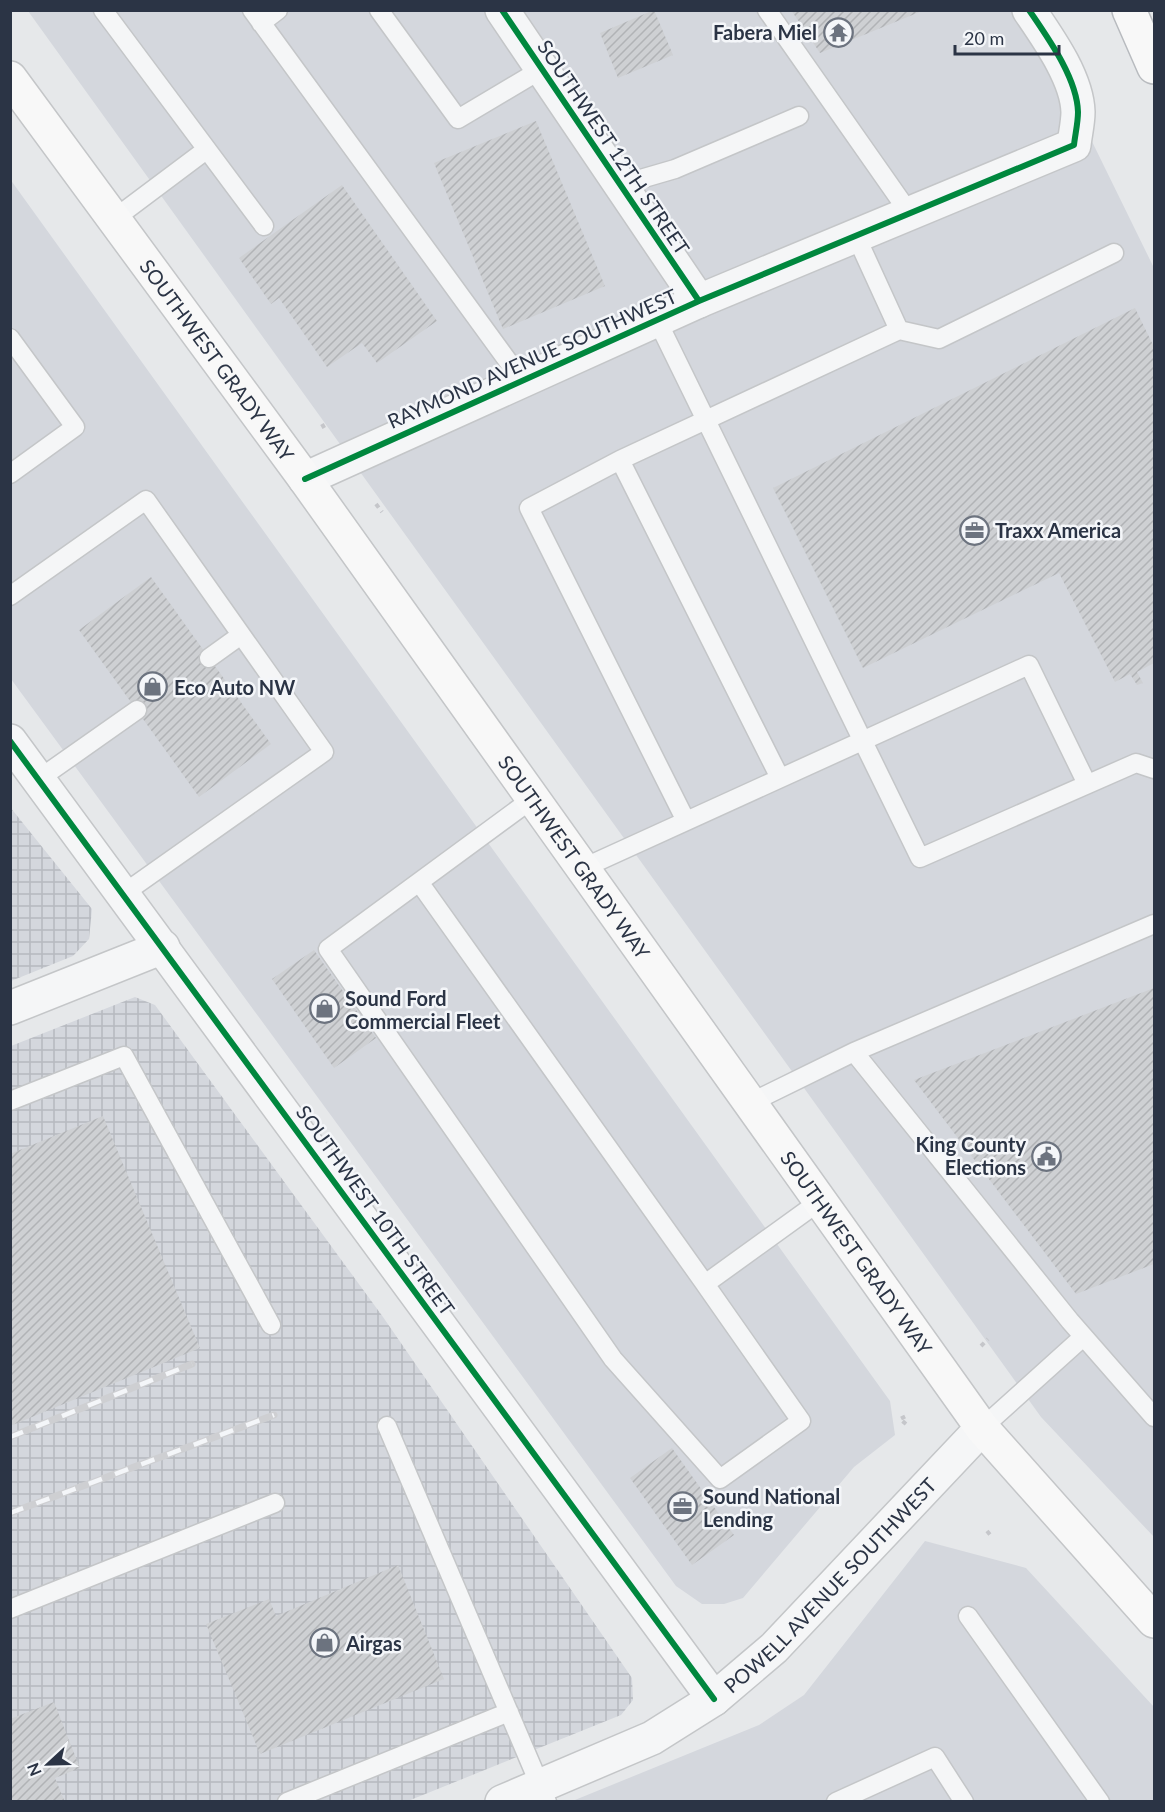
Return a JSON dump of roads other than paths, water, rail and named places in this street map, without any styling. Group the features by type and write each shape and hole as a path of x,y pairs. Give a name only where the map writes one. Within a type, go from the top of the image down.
{"main road":[{"path":"1129,10 1155,67"},
{"name":"SOUTHWEST GRADY WAY","path":"10,78 305,479 581,869 982,1428 1155,1621"}],"street":[{"name":"SOUTHWEST 12TH STREET","path":"502,10 699,301"},
{"name":"RAYMOND AVENUE SOUTHWEST","path":"305,479 521,379 699,301 1074,145 1078,111 1068,75 1052,43 1029,10"},
{"name":"SOUTHWEST 10TH STREET","path":"10,741 714,1700"},
{"path":"10,1008 163,947"},
{"name":"POWELL AVENUE SOUTHWEST","path":"502,1802 543,1794 652,1738 714,1700 774,1648 982,1428"}],"lane":[{"path":"103,10 264,225"},
{"path":"278,10 256,17 521,379"},
{"path":"379,10 458,119 542,69"},
{"path":"767,10 910,214"},
{"path":"620,185 675,169 799,116"},
{"path":"114,219 206,150"},
{"path":"856,236 899,330"},
{"path":"686,821 529,508 620,460 899,330 939,339 1114,253"},
{"path":"657,320 705,421 865,740 920,858 1136,763 1155,769"},
{"path":"10,338 75,427 10,474"},
{"path":"620,460 780,778"},
{"path":"10,596 146,500 324,752 123,894"},
{"path":"209,658 241,635"},
{"path":"581,869 1029,665 1087,784"},
{"path":"39,779 136,710"},
{"path":"419,882 801,1421 720,1479 613,1359 328,949 419,882 532,799"},
{"path":"750,1103 854,1052 1155,924"},
{"path":"854,1052 1083,1337 1155,1417"},
{"path":"10,1101 124,1056 271,1325"},
{"path":"705,1284 820,1201"},
{"path":"982,1428 1083,1337"},
{"path":"387,1426 543,1794"},
{"path":"10,1609 275,1503"},
{"path":"968,1616 1100,1802"},
{"path":"286,1802 509,1713"},
{"path":"836,1802 935,1757 964,1802"}],"railway":[{"path":"10,1437 192,1364"},
{"path":"10,1513 274,1415"}],"place":[{"name":"Fabera Miel","path":"838,32"},
{"name":"Traxx America","path":"974,530"},
{"name":"Eco Auto NW","path":"153,687"},
{"name":"Sound Ford Commercial Fleet","path":"324,1009"},
{"name":"King County Elections","path":"1047,1156"},
{"name":"Sound National Lending","path":"682,1507"},
{"name":"Airgas","path":"325,1643"}]}
